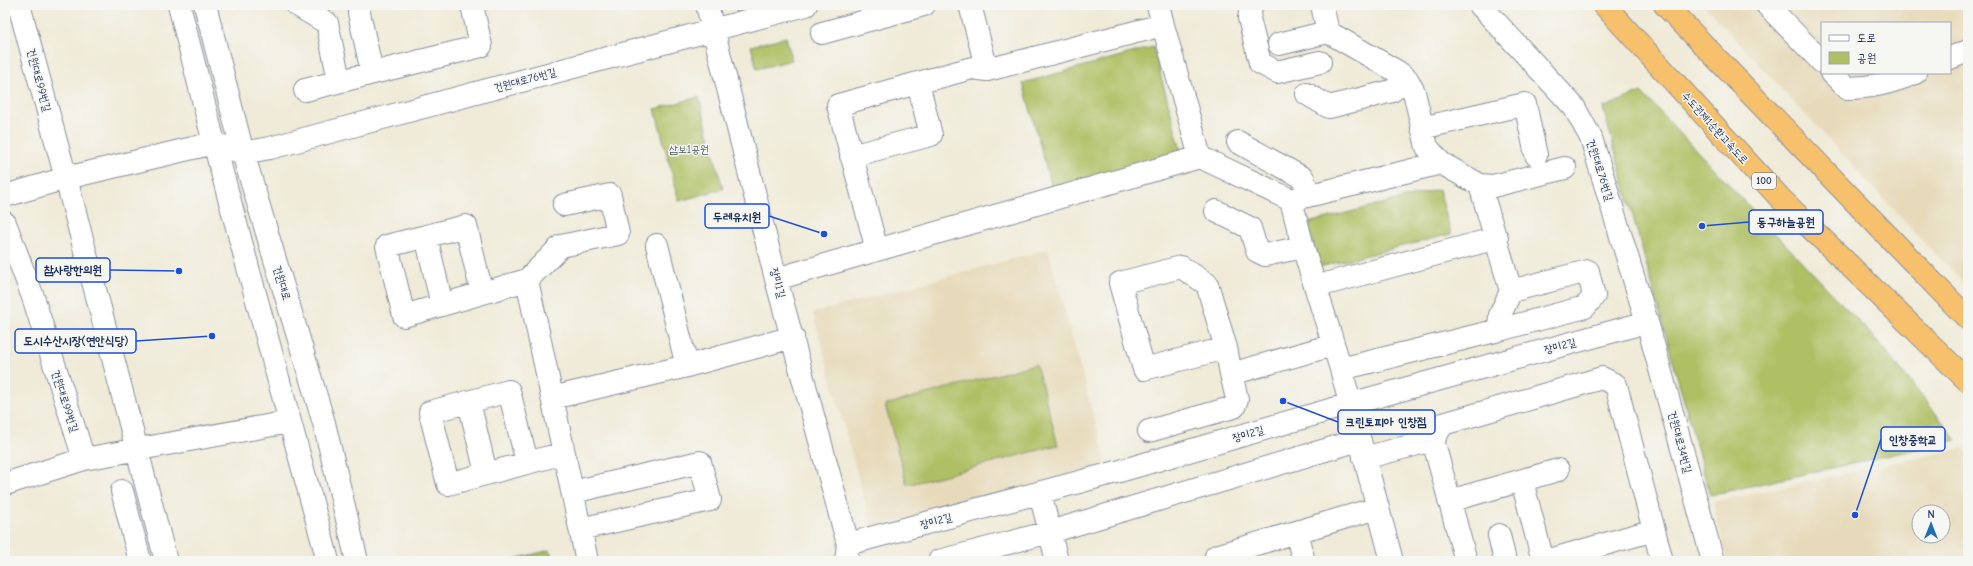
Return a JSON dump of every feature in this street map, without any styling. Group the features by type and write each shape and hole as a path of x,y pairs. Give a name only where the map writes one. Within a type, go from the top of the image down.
{"highway":[{"name":"수도권제1순환고속도로","path":"1604,5 1780,198 1968,381"},
{"path":"1665,5 1968,319"}],"street":[{"name":"건원대로99번길","path":"19,5 138,450 166,561"},
{"path":"179,5 214,143 328,561"},
{"name":"건원대로","path":"205,5 243,153 324,423 357,561"},
{"path":"297,5 327,23 340,80"},
{"path":"305,90 340,80 481,46 472,5"},
{"name":"장미1길","path":"707,5 847,553"},
{"name":"건원대로76번길","path":"243,153 270,148 806,5"},
{"path":"822,33 924,5"},
{"path":"970,5 987,70"},
{"path":"1322,5 1328,32"},
{"name":"건원대로76번길","path":"1480,5 1574,107 1591,138 1647,322"},
{"path":"1767,5 1821,61"},
{"path":"1254,6 1249,18 1260,63 1277,72 1320,62"},
{"path":"359,14 372,72"},
{"path":"877,250 838,105 972,68 987,70 1161,15 1200,157"},
{"path":"1279,44 1328,32 1398,72 1407,79 1414,92 1427,147 1442,163 1480,185 1493,186 1565,168"},
{"path":"1951,58 1968,50"},
{"path":"1833,74 1847,88 1865,88 1893,82 1913,74"},
{"path":"1307,94 1330,107 1392,91 1407,79"},
{"path":"851,156 932,135 918,83"},
{"path":"1422,128 1525,104 1536,155"},
{"path":"1238,142 1303,178 1300,198 1303,247 1341,369 1392,561"},
{"path":"5,196 66,178 214,143 243,153"},
{"path":"776,279 1200,157 1300,198 1442,163"},
{"path":"1480,185 1497,238 1511,291 1500,315 1499,330"},
{"path":"482,293 466,226 387,246 404,316 527,280 561,246 618,234 610,195 564,205"},
{"path":"1216,211 1250,228 1257,251 1265,255 1303,247"},
{"name":"건원대로99번길","path":"5,223 33,297 84,459"},
{"path":"426,236 442,305"},
{"path":"1329,283 1497,238"},
{"path":"657,245 688,366"},
{"path":"1149,431 1234,407 1237,399 1226,348 1207,284 1181,267 1120,283 1144,369 1226,348"},
{"path":"1341,369 1585,307 1594,296 1588,271 1511,291"},
{"path":"527,280 587,561"},
{"name":"장미2길","path":"847,553 1040,492 1647,322"},
{"name":"건원대로34번길","path":"1647,322 1713,561"},
{"path":"552,398 688,366 793,337"},
{"path":"1231,374 1333,345"},
{"path":"1466,561 1433,440 1443,424 1602,378 1616,385 1662,561"},
{"path":"527,462 510,391 430,412 448,484 564,453"},
{"path":"469,402 486,474"},
{"path":"5,484 84,459 289,422"},
{"path":"939,561 1362,449 1433,440"},
{"path":"573,492 700,462 710,500 580,529"},
{"path":"1450,501 1558,470"},
{"path":"1522,481 1544,561 1654,530"},
{"path":"122,491 140,561"},
{"path":"1040,492 1057,561"},
{"path":"1217,561 1216,556 1378,508"},
{"path":"1296,533 1304,561"},
{"path":"1499,535 1506,561"}],"shaded area":[{"path":"1704,5 1968,5 1968,287 1930,249"},
{"path":"1048,249 1107,465 872,528 813,313"},
{"path":"1964,448 1968,453 1968,561 1727,561 1713,502"}],"green space":[{"path":"786,37 792,60 757,69 751,46"},
{"path":"1153,47 1182,154 1052,189 1023,83"},
{"path":"1641,92 1880,344 1957,440 1710,495 1603,108"},
{"name":"삼보1공원","path":"699,97 723,189 679,201 655,109"},
{"path":"1439,189 1451,234 1319,267 1308,223"},
{"path":"1036,364 1058,445 907,485 885,405"},
{"path":"550,550 553,561 506,561"}],"place":[{"name":"동구하늘공원","path":"1702,226"},
{"name":"두레유치원","path":"824,234"},
{"name":"참사랑한의원","path":"179,271"},
{"name":"도시수산시장(연안식당)","path":"212,336"},
{"name":"크린토피아 인창점","path":"1283,401"},
{"name":"인창중학교","path":"1855,515"}]}
